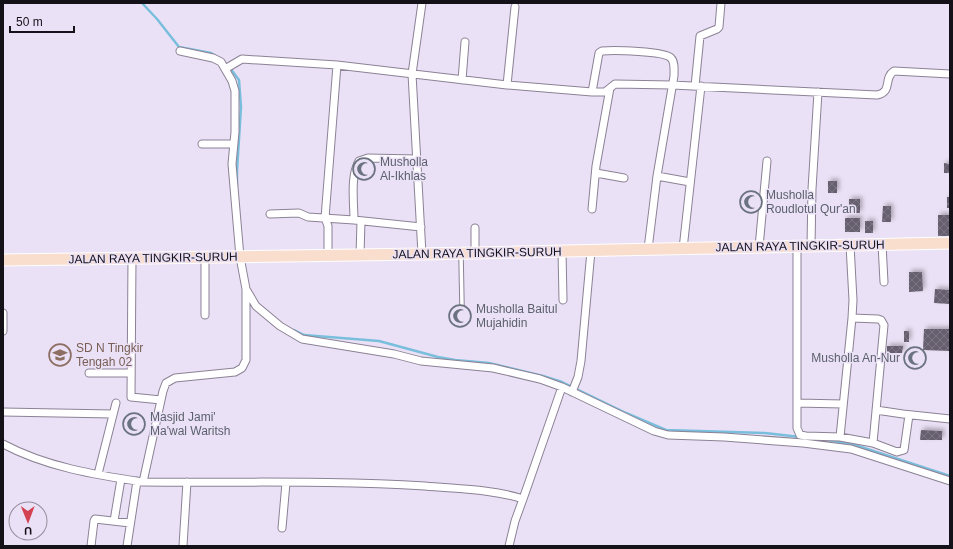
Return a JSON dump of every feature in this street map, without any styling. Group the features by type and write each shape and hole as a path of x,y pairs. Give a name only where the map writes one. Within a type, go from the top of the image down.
{"main road":[{"name":"JALAN RAYA TINGKIR-SURUH","path":"3,260 461,254 950,243"}],"street":[{"path":"422,3 412,74 422,254"},
{"path":"683,248 698,86 700,36 719,27 721,3"},
{"path":"507,85 515,8"},
{"path":"462,80 465,42"},
{"path":"592,92 599,53 606,50 664,54 670,56 674,65 674,76 657,176 648,249"},
{"path":"127,546 130,523 140,481 166,383 175,378 235,372 242,368 246,360 246,289 232,164 236,120 232,81 220,62 213,58 180,51"},
{"path":"225,69 242,59 337,65 507,85 592,92 605,92 615,84 698,86 877,95 883,94 886,91 888,78 894,71 950,74"},
{"path":"328,256 328,226 325,218 337,65"},
{"path":"592,209 596,173 610,88"},
{"path":"811,246 812,189 818,92"},
{"path":"202,144 233,144"},
{"path":"360,255 354,176 359,161 368,158 416,158"},
{"path":"759,247 767,161"},
{"path":"596,173 624,178"},
{"path":"657,176 690,182"},
{"path":"270,214 299,213 308,217 421,227"},
{"path":"475,228 475,253"},
{"path":"882,244 884,282"},
{"path":"840,438 853,300 850,245"},
{"path":"797,246 797,428 800,436 840,438 852,445 950,481"},
{"path":"562,251 563,300"},
{"path":"573,389 581,361 591,251"},
{"path":"132,258 131,398 161,400"},
{"path":"205,258 205,315"},
{"path":"246,289 256,306 280,326 302,339 394,354 421,361 493,368 540,380 573,389 654,431 668,435 852,445 873,443 896,452 904,450 909,415"},
{"path":"3,313 3,331"},
{"path":"852,318 878,319 884,322 873,443"},
{"path":"89,373 131,373"},
{"path":"509,546 517,516 562,387"},
{"path":"797,403 843,404"},
{"path":"98,474 116,404"},
{"path":"876,410 950,419"},
{"path":"3,412 113,414"},
{"path":"3,444 20,453 41,460 121,479 187,482 398,484 494,492 523,499"},
{"path":"114,521 121,479"},
{"path":"183,546 187,482"},
{"path":"282,528 286,483"},
{"path":"91,546 94,520 98,518 130,523"}],"lane":[{"path":"461,254 462,307"}],"building":[{"path":"944,163 950,164 950,173 944,173"},
{"path":"828,181 837,181 837,193 828,193"},
{"path":"947,197 950,197 950,208 947,208"},
{"path":"849,199 860,199 860,213 849,213"},
{"path":"883,206 891,206 891,222 882,222"},
{"path":"938,215 950,215 950,236 938,236"},
{"path":"845,218 860,218 860,232 845,232"},
{"path":"865,221 873,221 873,233 865,233"},
{"path":"909,272 922,272 923,291 909,292"},
{"path":"935,289 950,290 950,304 934,303"},
{"path":"924,329 950,329 950,351 923,350"},
{"path":"904,331 909,331 909,342 904,342"},
{"path":"887,346 903,346 902,353 887,353"},
{"path":"921,430 942,431 942,440 920,440"}],"waterway":[{"path":"142,3 179,47 211,53 216,56"},
{"path":"230,68 239,80 241,107 237,186"},
{"path":"294,330 304,335 379,341 438,357 489,363 543,376 562,382 626,413 666,430 765,433 800,437"},
{"path":"827,440 855,445 950,476"}],"place":[{"name":"Musholla Al-Ikhlas","path":"364,169"},
{"name":"Musholla Roudlotul Qur'an","path":"751,202"},
{"name":"Musholla Baitul Mujahidin","path":"460,316"},
{"name":"SD N Tingkir Tengah 02","path":"60,355"},
{"name":"Musholla An-Nur","path":"915,358"},
{"name":"Masjid Jami' Ma'wal Waritsh","path":"134,424"}]}
